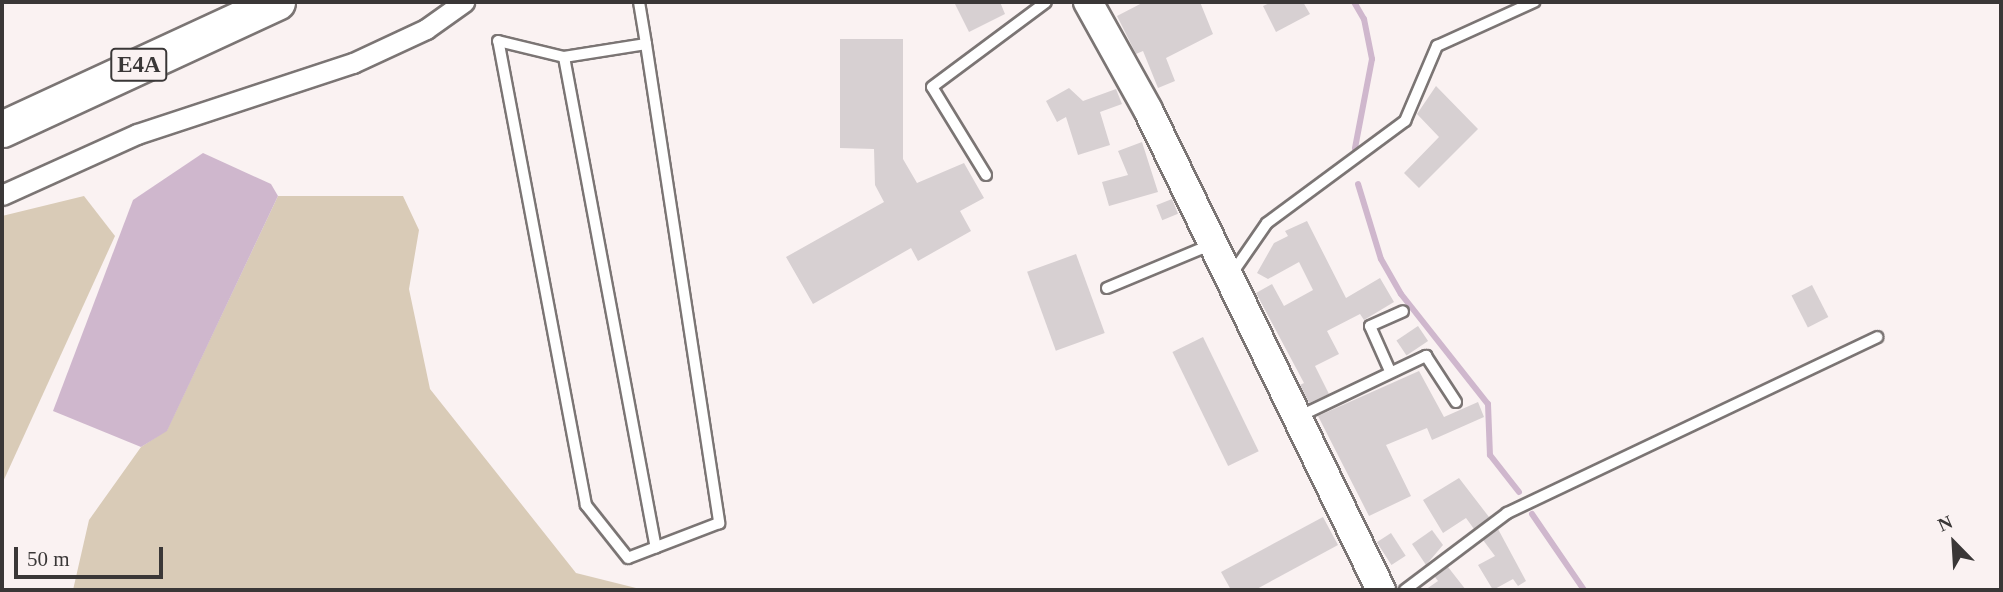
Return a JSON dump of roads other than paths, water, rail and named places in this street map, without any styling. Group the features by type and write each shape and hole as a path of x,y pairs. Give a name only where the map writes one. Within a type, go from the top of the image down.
{"highway":[{"name":"E4A","path":"2,129 277,2"}],"street":[{"path":"2,195 137,134 353,63 425,29 464,2"},
{"path":"1088,2 1229,278 1381,590"}],"lane":[{"path":"639,2 646,44 719,523 628,558 586,505 498,41 564,57 646,44"},
{"path":"986,175 932,87 1046,2"},
{"path":"1229,278 1267,223 1405,121 1437,46 1534,2"},
{"path":"564,57 656,547"},
{"path":"1107,288 1212,244"},
{"path":"1390,371 1370,326 1403,311"},
{"path":"1405,590 1507,513 1877,337"},
{"path":"1296,418 1426,356 1456,402"}],"waterway":[{"path":"1354,2 1364,19 1372,59 1355,148"},
{"path":"1358,184 1381,259 1401,294 1488,404 1490,455 1519,492"},
{"path":"1532,514 1584,590"}]}
